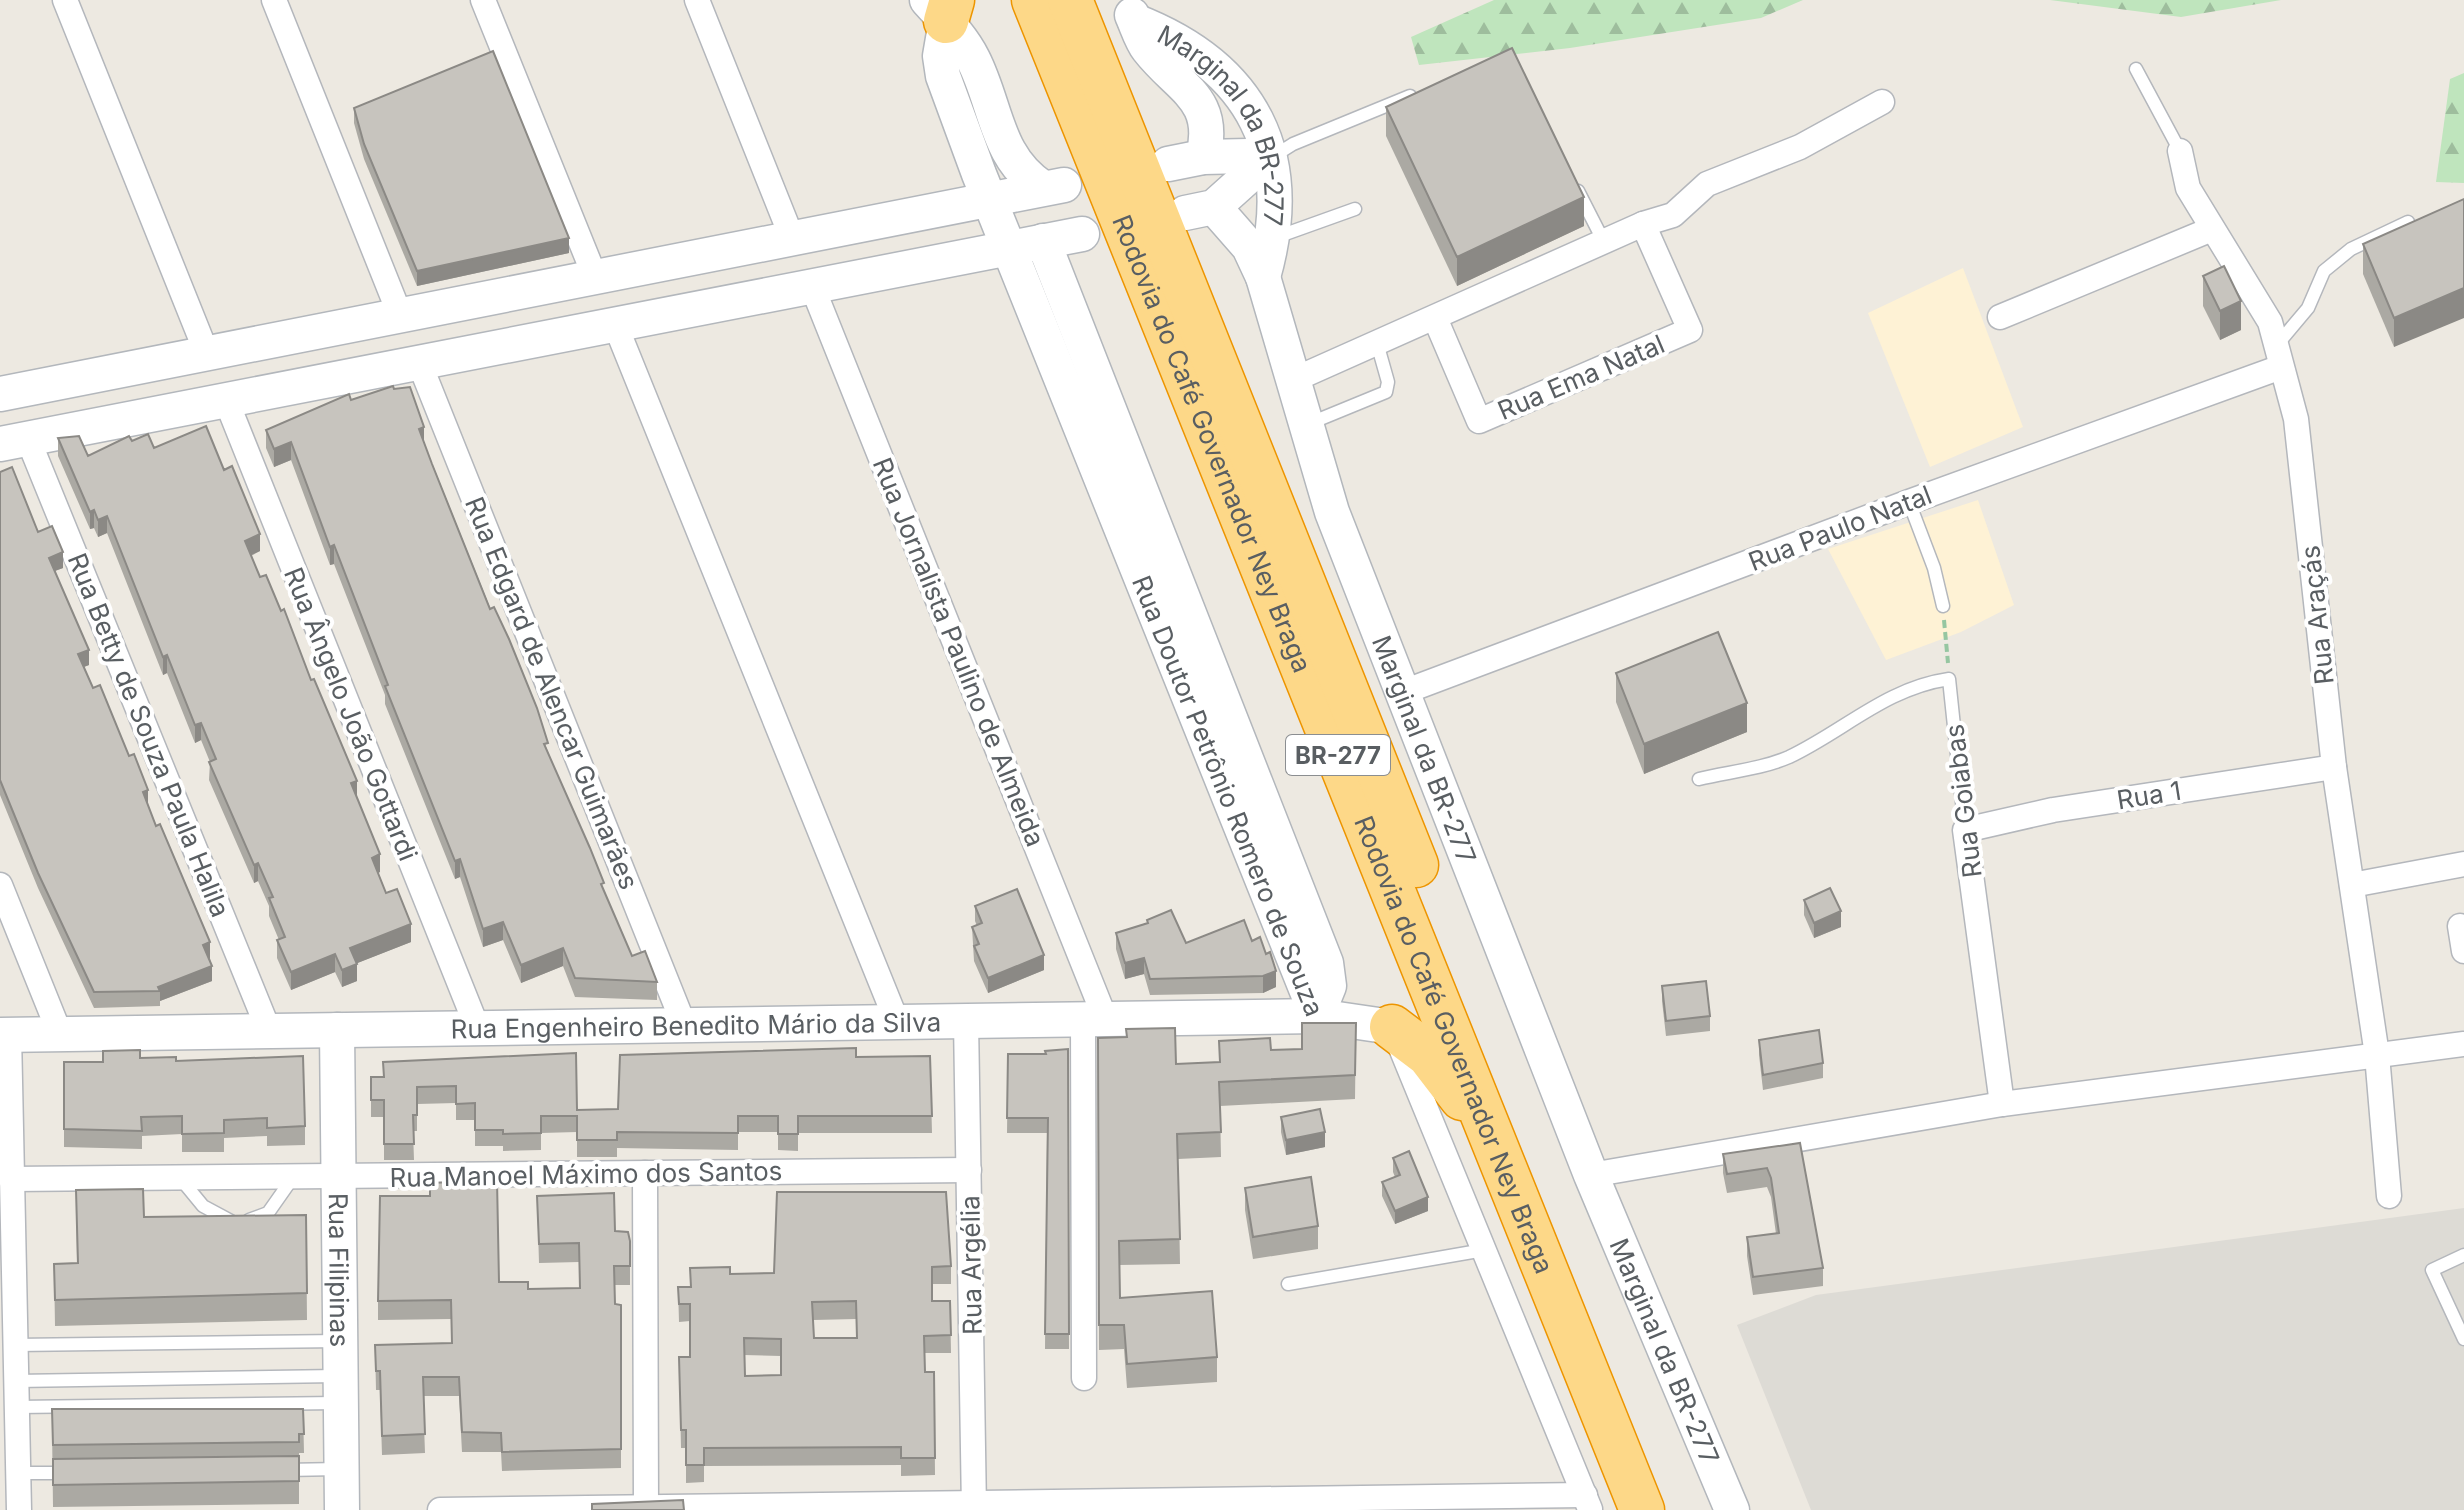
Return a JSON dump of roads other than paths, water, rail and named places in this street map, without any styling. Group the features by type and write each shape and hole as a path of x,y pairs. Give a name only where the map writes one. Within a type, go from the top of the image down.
{"highway":[{"name":"Rodovia do Café Governador Ney Braga","path":"1034,0 1642,1510"},
{"name":"Rodovia do Café Governador Ney Braga","path":"1070,0 1674,1510"},
{"path":"1392,1027 1429,1055 1496,1147"}],"main road":[{"name":"Rua Doutor Petrônio Romero de Souza","path":"942,7 974,60 1012,161 1023,175 1054,187 990,199"},
{"name":"Rua Doutor Petrônio Romero de Souza","path":"942,7 940,56 943,76 1317,1016"},
{"name":"BR-277","path":"1131,11 1147,47 1198,99 1209,136 1203,157"},
{"name":"BR-277","path":"1131,11 1198,73 1223,106 1257,162 1264,232 1263,277"},
{"path":"1168,164 1203,157 1257,162"},
{"path":"1200,210 1221,195 1222,176 1215,164 1203,157"},
{"path":"1200,210 1257,162"},
{"name":"Marginal da BR-277","path":"1257,162 1277,198 1274,238 1263,277 1291,381 1332,512 1591,1175 1732,1510"},
{"path":"48,386 990,199"},
{"name":"BR-277","path":"1200,210 1249,247 1263,277"},
{"path":"14,441 1082,234"},
{"name":"Rua Doutor Petrônio Romero de Souza","path":"1043,241 1326,963 1329,986 1317,1016"},
{"path":"743,248 730,257 725,272 730,287 744,296 759,296"},
{"path":"675,262 688,267 696,278 698,291 692,303 682,311"},
{"path":"124,370 112,376 106,388 106,401 114,412 125,418 139,416"},
{"path":"3,385 69,389 76,397 78,418 63,433"},
{"name":"Rua Engenheiro Benedito Mário da Silva","path":"4,1034 1317,1016 1392,1027"},
{"name":"Rua Filipinas","path":"337,1030 342,1510"}],"street":[{"path":"65,0 207,354"},
{"path":"274,0 400,315"},
{"path":"483,0 595,277"},
{"path":"697,0 792,238"},
{"path":"1291,381 1643,224 1673,215 1707,184 1800,147 1882,102"},
{"name":"Rua Araçás","path":"2180,151 2188,188 2270,322 2296,419 2334,767 2377,1055 2389,1196"},
{"name":"Rua Ema Natal","path":"1435,318 1479,421 1690,330 1643,224"},
{"path":"2000,317 2212,229"},
{"name":"Rua Jornalista Paulino de Almeida","path":"812,286 1094,1018"},
{"path":"615,324 897,1022"},
{"name":"Rua Paulo Natal","path":"1401,693 1909,502 2278,357"},
{"name":"Rua Edgard de Alencar Guimarães","path":"419,362 684,1025"},
{"name":"Rua Ângelo João Gottardi","path":"226,400 477,1027"},
{"name":"Rua Betty de Souza Paula Halila","path":"14,441 269,1031"},
{"name":"Rua 1","path":"1965,830 2053,810 2334,767"},
{"name":"Rua Goiabas","path":"1965,830 2002,1104"},
{"path":"2352,885 2464,864"},
{"path":"0,885 60,1034"},
{"path":"2460,926 2464,951"},
{"path":"1084,1378 1094,1018"},
{"name":"Rua Argélia","path":"966,1021 974,1506"},
{"path":"440,1510 1588,1502 1392,1027"},
{"path":"4,1034 11,1179 19,1510"},
{"path":"1591,1175 2002,1104 2464,1044"},
{"name":"Rua Manoel Máximo dos Santos","path":"11,1179 969,1170"},
{"path":"645,1173 646,1507"}],"lane":[{"name":"Rua Araçás","path":"2136,69 2180,151"},
{"path":"1257,162 1293,144 1419,93"},
{"path":"1569,173 1604,242"},
{"path":"1274,238 1355,209"},
{"path":"2278,357 2308,308 2324,271 2351,249 2408,222"},
{"path":"1305,425 1386,392 1388,382 1377,343"},
{"path":"1909,502 1934,568 1943,606"},
{"name":"Rua Goiabas","path":"1699,779 1787,757 1877,702 1927,682 1949,679 1965,830"},
{"path":"180,1178 203,1206 231,1221 256,1219 268,1213 294,1176"},
{"path":"1288,1284 1484,1250"},
{"path":"2464,1255 2432,1270 2464,1339"},
{"path":"15,1345 340,1341"},
{"path":"16,1381 341,1390"},
{"path":"17,1407 341,1390"},
{"path":"273,1470 342,1469"},
{"path":"18,1473 82,1473"}]}
